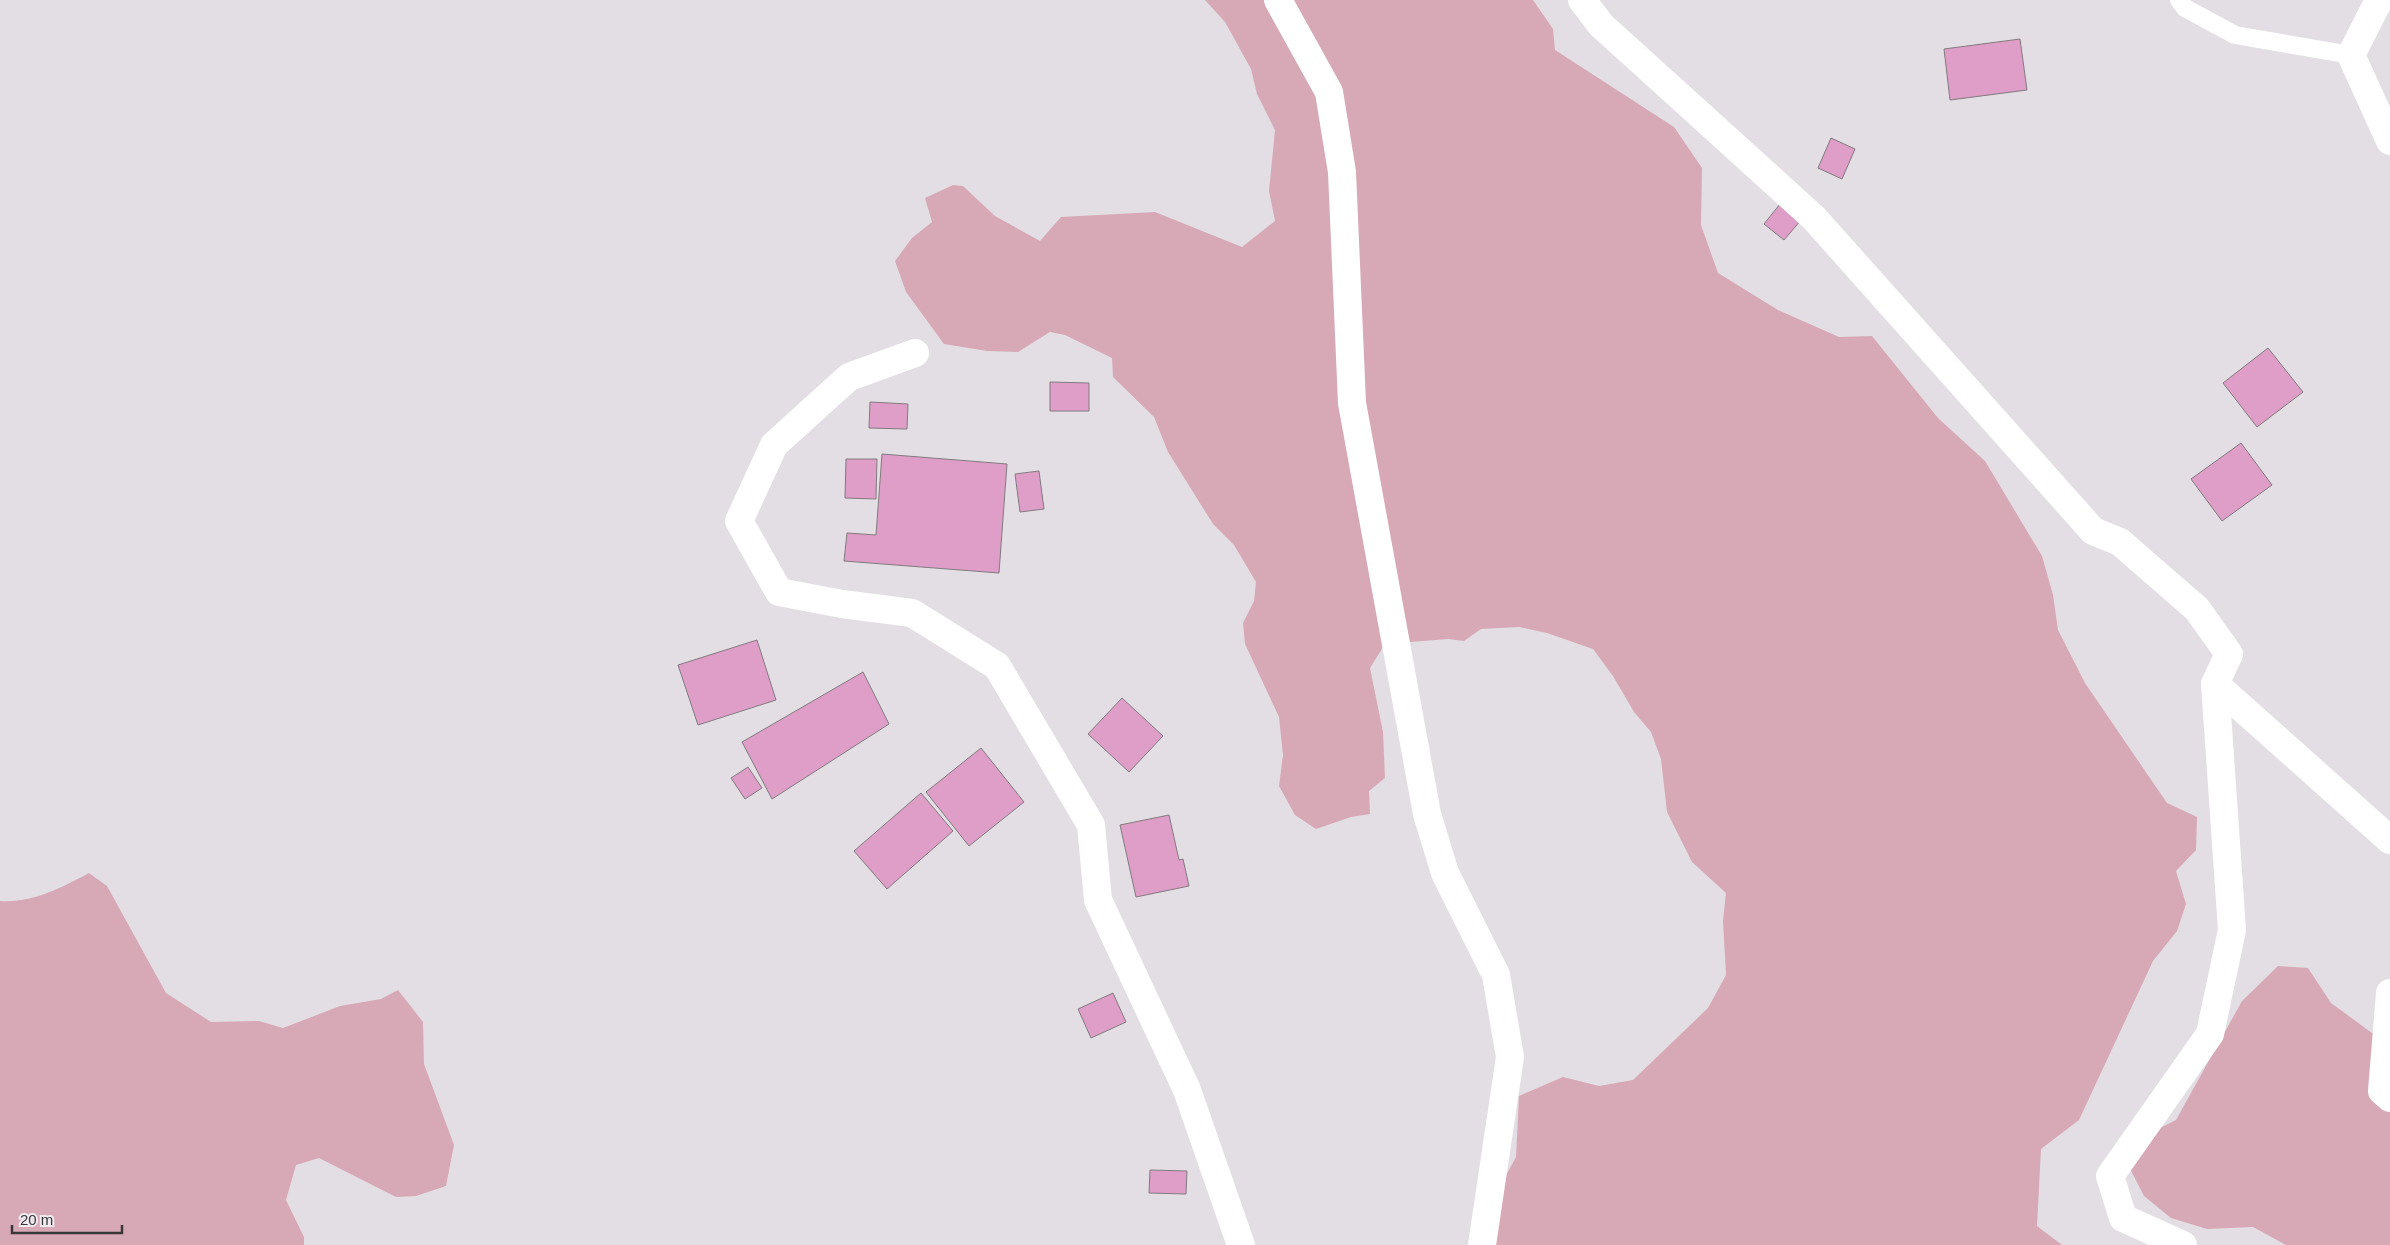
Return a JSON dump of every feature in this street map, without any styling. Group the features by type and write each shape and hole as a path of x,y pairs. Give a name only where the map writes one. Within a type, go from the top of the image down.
{"street":[{"path":"1278,0 1329,92 1342,172 1352,403 1427,814 1445,873 1496,976 1510,1057 1482,1245"},
{"path":"1582,0 1601,25 1814,218 2093,531 2120,542 2197,609 2229,654 2215,684 2232,930 2210,1034 2110,1176 2123,1218 2184,1245"},
{"path":"2379,0 2351,55 2390,141"},
{"path":"915,352 849,377 774,445 739,521 779,592 842,604 912,613 997,666 1091,825 1098,900 1187,1090 1241,1245"},
{"path":"2215,684 2390,840"},
{"path":"2390,993 2382,1090 2390,1098"}],"lane":[{"path":"2179,0 2185,8 2235,35 2351,55"}],"shaded area":[{"path":"1205,0 1533,0 1553,29 1555,50 1674,127 1702,168 1701,225 1718,273 1778,310 1839,337 1872,336 1938,418 1985,461 2042,556 2053,595 2058,630 2085,683 2167,803 2197,817 2196,850 2176,871 2186,904 2177,931 2153,961 2079,1120 2041,1149 2037,1226 2062,1245 1496,1245 1494,1222 1499,1188 1516,1157 1519,1096 1563,1077 1599,1086 1633,1080 1708,1008 1726,975 1723,921 1726,893 1692,862 1667,812 1661,759 1651,732 1634,712 1613,676 1593,649 1547,633 1519,627 1481,629 1464,641 1448,639 1385,644 1370,668 1383,732 1385,778 1369,791 1370,814 1351,817 1316,829 1295,815 1279,786 1283,755 1279,717 1245,644 1243,623 1254,601 1256,582 1234,545 1213,524 1168,452 1154,417 1113,377 1112,358 1065,335 1050,332 1018,352 987,351 944,344 906,292 895,261 912,238 932,222 925,198 953,185 963,186 995,216 1040,241 1061,217 1155,212 1242,247 1275,221 1269,191 1275,130 1257,94 1251,69 1225,22"},
{"path":"89,873 107,886 166,993 211,1022 259,1021 283,1028 340,1006 381,999 398,990 423,1022 424,1064 454,1145 446,1186 416,1196 396,1197 319,1158 296,1165 286,1200 304,1237 304,1245 0,1245 0,901 24,900 35,897 57,889"},
{"path":"2278,966 2308,968 2331,1003 2372,1033 2390,1033 2390,1245 2286,1245 2253,1227 2207,1229 2171,1218 2144,1196 2123,1155 2146,1135 2176,1120 2242,1001"}],"building":[{"path":"2020,39 2027,90 1950,100 1944,49"},
{"path":"1831,138 1855,149 1842,179 1818,168"},
{"path":"1780,204 1801,220 1784,240 1764,224"},
{"path":"2268,348 2303,392 2257,427 2223,383"},
{"path":"1050,382 1089,383 1089,411 1050,411"},
{"path":"870,402 908,404 907,429 869,428"},
{"path":"2241,443 2272,485 2222,521 2191,479"},
{"path":"882,454 1007,464 999,573 844,561 847,533 876,535"},
{"path":"846,459 877,459 876,499 845,498"},
{"path":"1039,471 1044,509 1020,512 1015,474"},
{"path":"757,640 776,700 698,725 678,665"},
{"path":"863,672 889,724 772,799 742,742"},
{"path":"1122,698 1163,736 1129,772 1088,734"},
{"path":"981,748 1024,802 969,846 926,792"},
{"path":"748,767 762,788 745,799 731,778"},
{"path":"921,793 953,831 887,889 854,851"},
{"path":"1169,815 1179,860 1183,859 1189,886 1136,897 1120,825"},
{"path":"1113,993 1126,1022 1091,1038 1078,1009"},
{"path":"1150,1170 1187,1171 1186,1194 1149,1193"}]}
